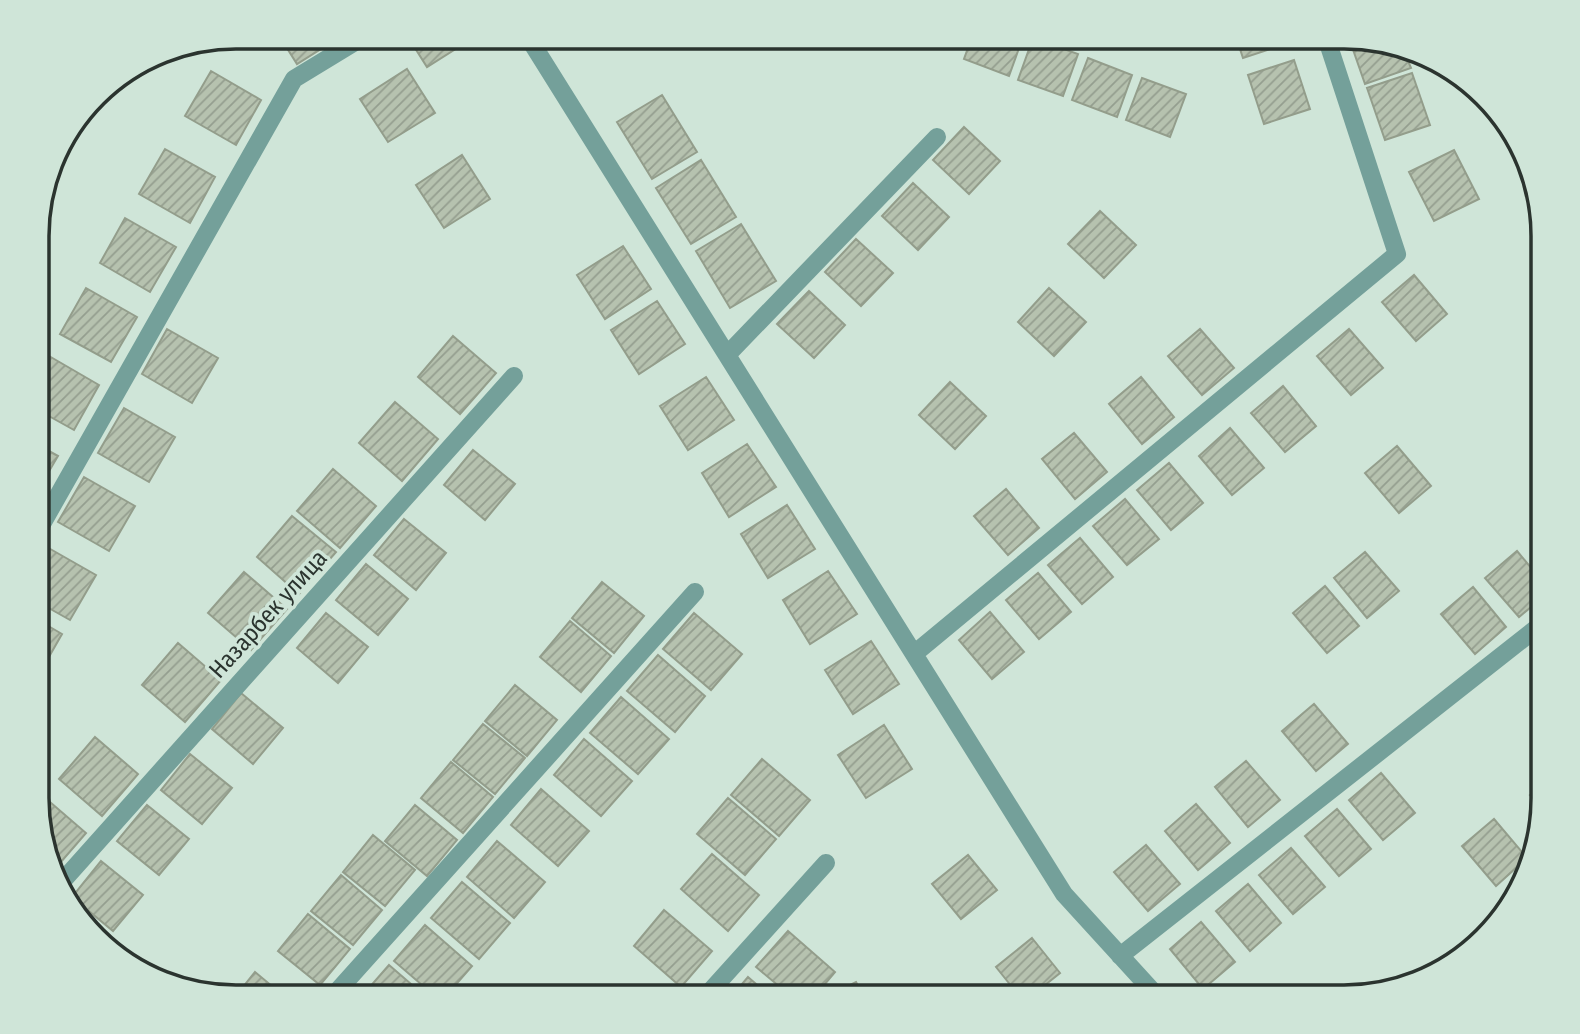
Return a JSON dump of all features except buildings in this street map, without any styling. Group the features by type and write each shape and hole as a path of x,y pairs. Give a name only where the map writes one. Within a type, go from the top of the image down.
{"street":[{"path":"49,512 294,79 343,49"},
{"path":"536,49 1064,894 1147,985"},
{"path":"914,654 1397,254 1330,49"},
{"path":"727,355 937,138"},
{"name":"Назарбек улица","path":"67,876 514,376"},
{"path":"343,985 695,592"},
{"path":"1121,956 1531,632"},
{"path":"716,985 826,863"}]}
